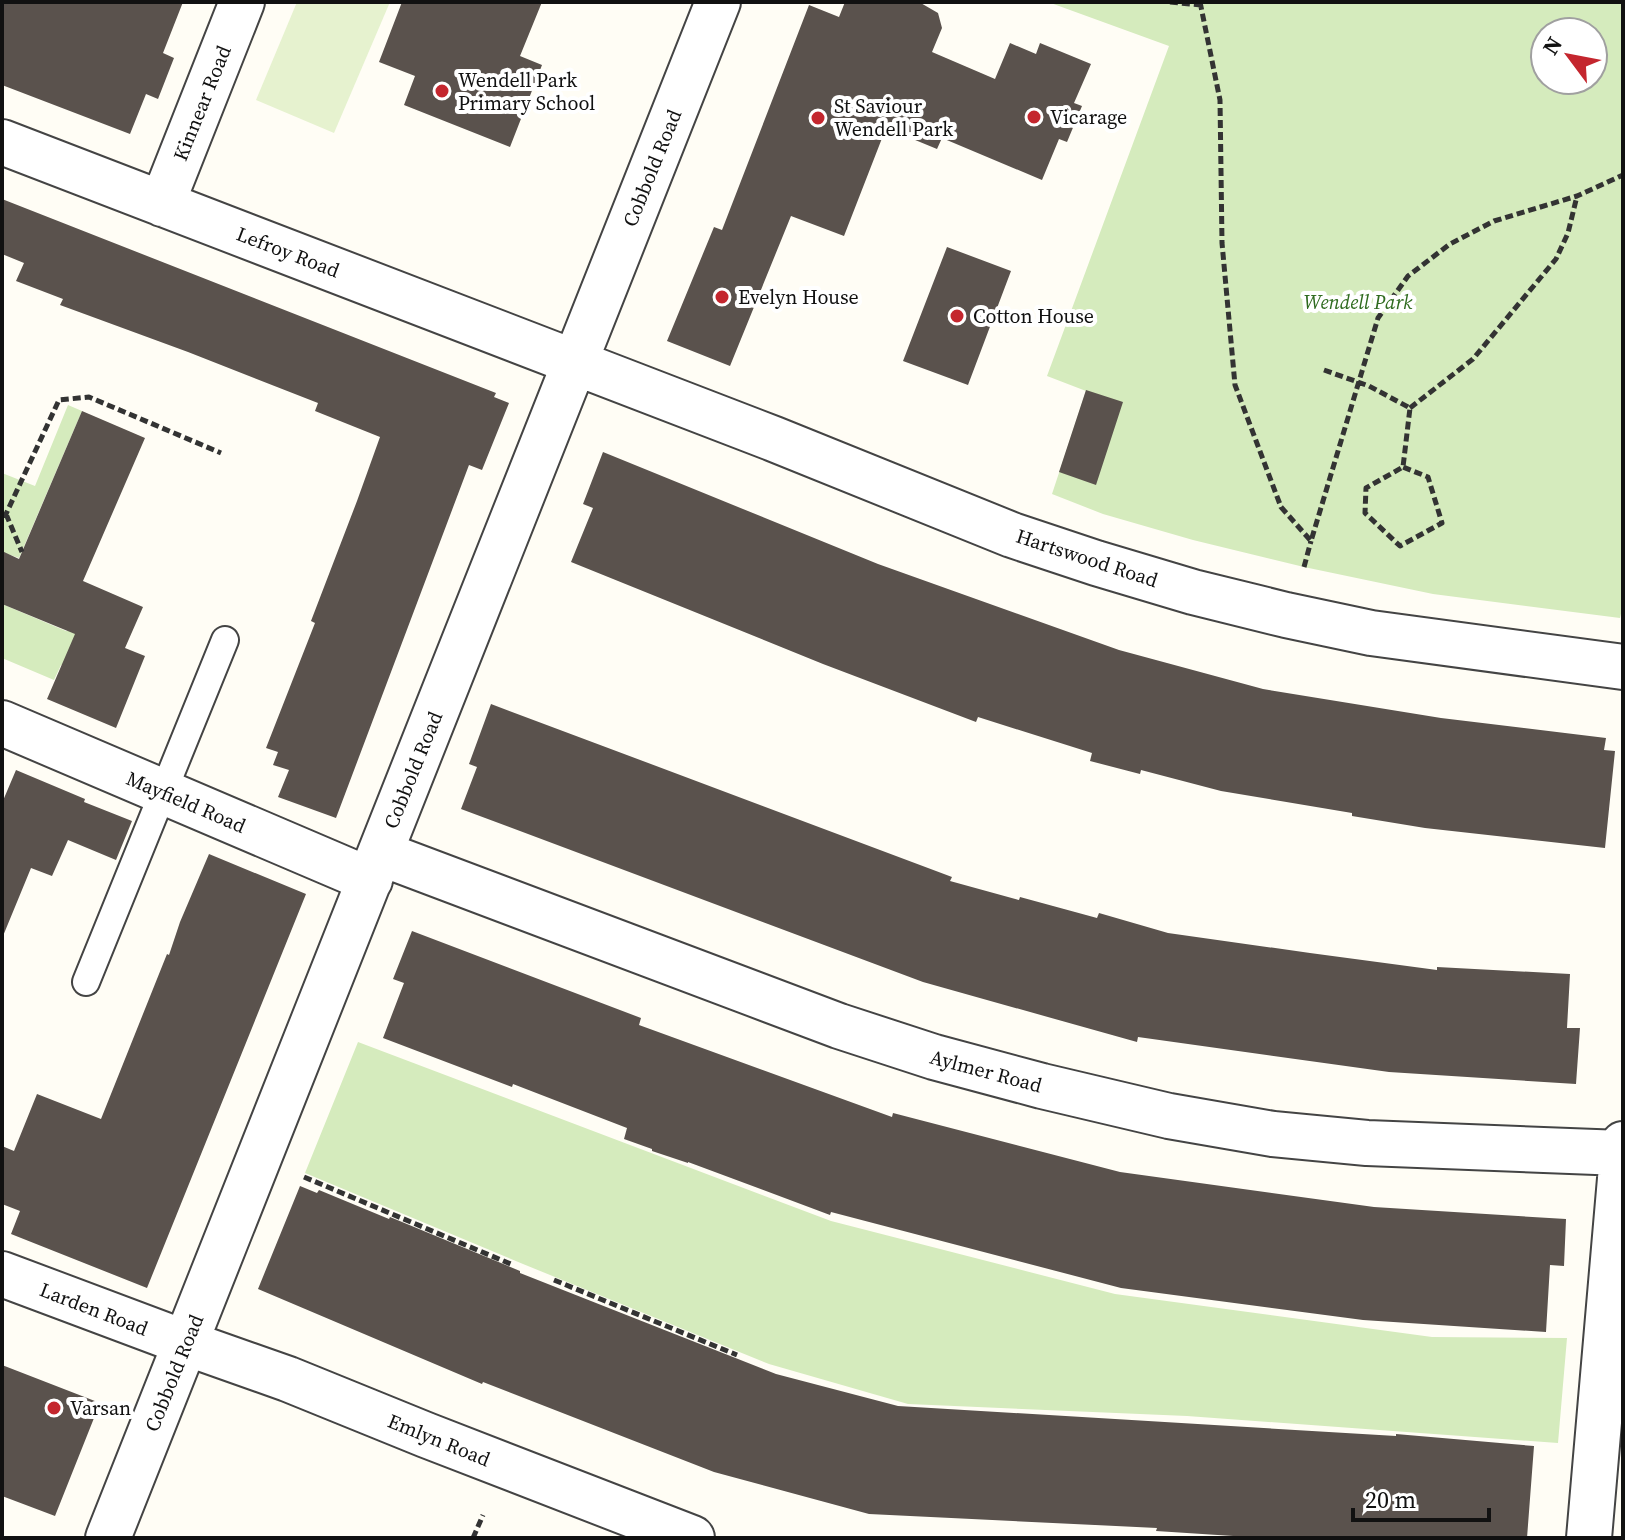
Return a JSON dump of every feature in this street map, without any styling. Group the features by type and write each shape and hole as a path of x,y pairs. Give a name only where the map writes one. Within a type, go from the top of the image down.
{"street":[{"name":"Kinnear Road","path":"162,204 242,2"},
{"name":"Cobbold Road","path":"108,1538 718,2"},
{"name":"Lefroy Road","path":"2,142 574,362"},
{"name":"Hartswood Road","path":"574,362 1012,535 1179,588 1371,633 1623,667"},
{"name":"Mayfield Road","path":"2,723 163,792 375,866"},
{"name":"Aylmer Road","path":"375,866 934,1057 1169,1116 1273,1134 1367,1143 1622,1153"},
{"path":"1589,1538 1623,1144"},
{"name":"Larden Road","path":"2,1274 186,1343"},
{"name":"Emlyn Road","path":"186,1343 288,1379 692,1538"}],"lane":[{"path":"86,982 225,640"}],"path":[{"path":"1170,2 1200,4 1220,100 1222,243 1235,385 1281,507 1311,541"},
{"path":"1304,567 1378,318 1408,276 1450,244 1494,221 1577,196 1623,175"},
{"path":"1403,467 1410,408 1473,359 1556,259 1568,233 1577,196"},
{"path":"1324,370 1369,386 1410,408"},
{"path":"22,552 4,515 59,400 89,397 221,453"},
{"path":"1403,467 1428,477 1442,523 1400,546 1365,513 1366,488 1403,467"},
{"path":"304,1177 513,1265"},
{"path":"554,1280 737,1355"},
{"path":"473,1538 483,1515"}],"green space":[{"path":"297,2 390,2 334,133 256,100"},
{"name":"Wendell Park","path":"1048,2 1623,2 1623,605 1620,618 1433,594 1304,567 1103,514 1052,494 1086,391 1047,376 1169,46"},
{"path":"68,405 82,411 19,558 2,552 2,473 35,486"},
{"path":"2,604 66,631 86,631 70,669 61,665 54,680 2,658"},
{"path":"358,1042 831,1221 1115,1294 1432,1337 1567,1338 1558,1443 1187,1416 908,1404 769,1364 305,1173"}],"building":[{"path":"2,2 183,2 163,53 174,58 158,99 146,94 130,134 2,85"},
{"path":"402,2 542,2 520,56 542,65 510,147 404,105 415,76 379,62"},
{"path":"845,2 919,2 938,13 942,28 932,52 995,79 1010,43 1036,54 1040,43 1091,64 1074,103 1082,106 1067,142 1059,139 1042,180 942,138 937,149 886,128 844,236 791,216 730,366 667,341 714,227 722,230 809,5 839,17"},
{"path":"2,199 496,393 494,397 509,403 482,470 469,465 336,818 278,797 289,770 273,765 278,752 266,748 315,623 311,621 380,437 315,411 318,403 60,305 63,299 16,281 24,263 2,254"},
{"name":"Cotton House","path":"947,247 1011,271 968,385 903,361"},
{"path":"1086,390 1123,402 1096,485 1059,472"},
{"path":"82,411 145,438 83,581 143,607 125,648 145,656 116,728 47,699 75,634 2,604 2,551 19,559"},
{"path":"603,452 878,564 1119,650 1263,689 1441,718 1606,738 1604,750 1615,751 1605,848 1425,828 1221,791 1141,770 1140,774 1090,761 1092,753 978,717 976,722 823,664 571,562 593,508 583,504"},
{"path":"491,704 952,877 950,881 1019,900 1020,897 1097,918 1099,913 1168,933 1310,953 1437,970 1437,967 1570,974 1567,1028 1580,1028 1576,1084 1389,1072 1138,1037 1137,1042 923,982 461,809 477,767 469,764"},
{"path":"16,770 132,821 116,860 68,840 52,876 31,868 3,936 2,803"},
{"path":"209,854 306,894 147,1288 11,1234 20,1211 2,1204 2,1146 14,1151 37,1094 101,1119"},
{"path":"412,931 641,1018 639,1025 892,1117 893,1113 1120,1172 1374,1207 1566,1219 1564,1266 1550,1265 1546,1332 1363,1320 1121,1288 831,1212 830,1215 624,1139 627,1128 383,1038 404,983 393,979"},
{"path":"300,1186 317,1193 319,1190 390,1217 520,1273 776,1374 898,1406 1396,1434 1534,1446 1527,1538 1264,1538 1156,1531 1157,1528 869,1514 714,1472 482,1384 258,1289"},
{"path":"2,1365 100,1403 55,1516 2,1496"}],"place":[{"name":"Wendell Park Primary School","path":"442,91"},
{"name":"Vicarage","path":"1034,117"},
{"name":"St Saviour Wendell Park","path":"818,118"},
{"name":"Evelyn House","path":"722,297"},
{"name":"Cotton House","path":"957,316"},
{"name":"Varsan","path":"54,1408"}]}
